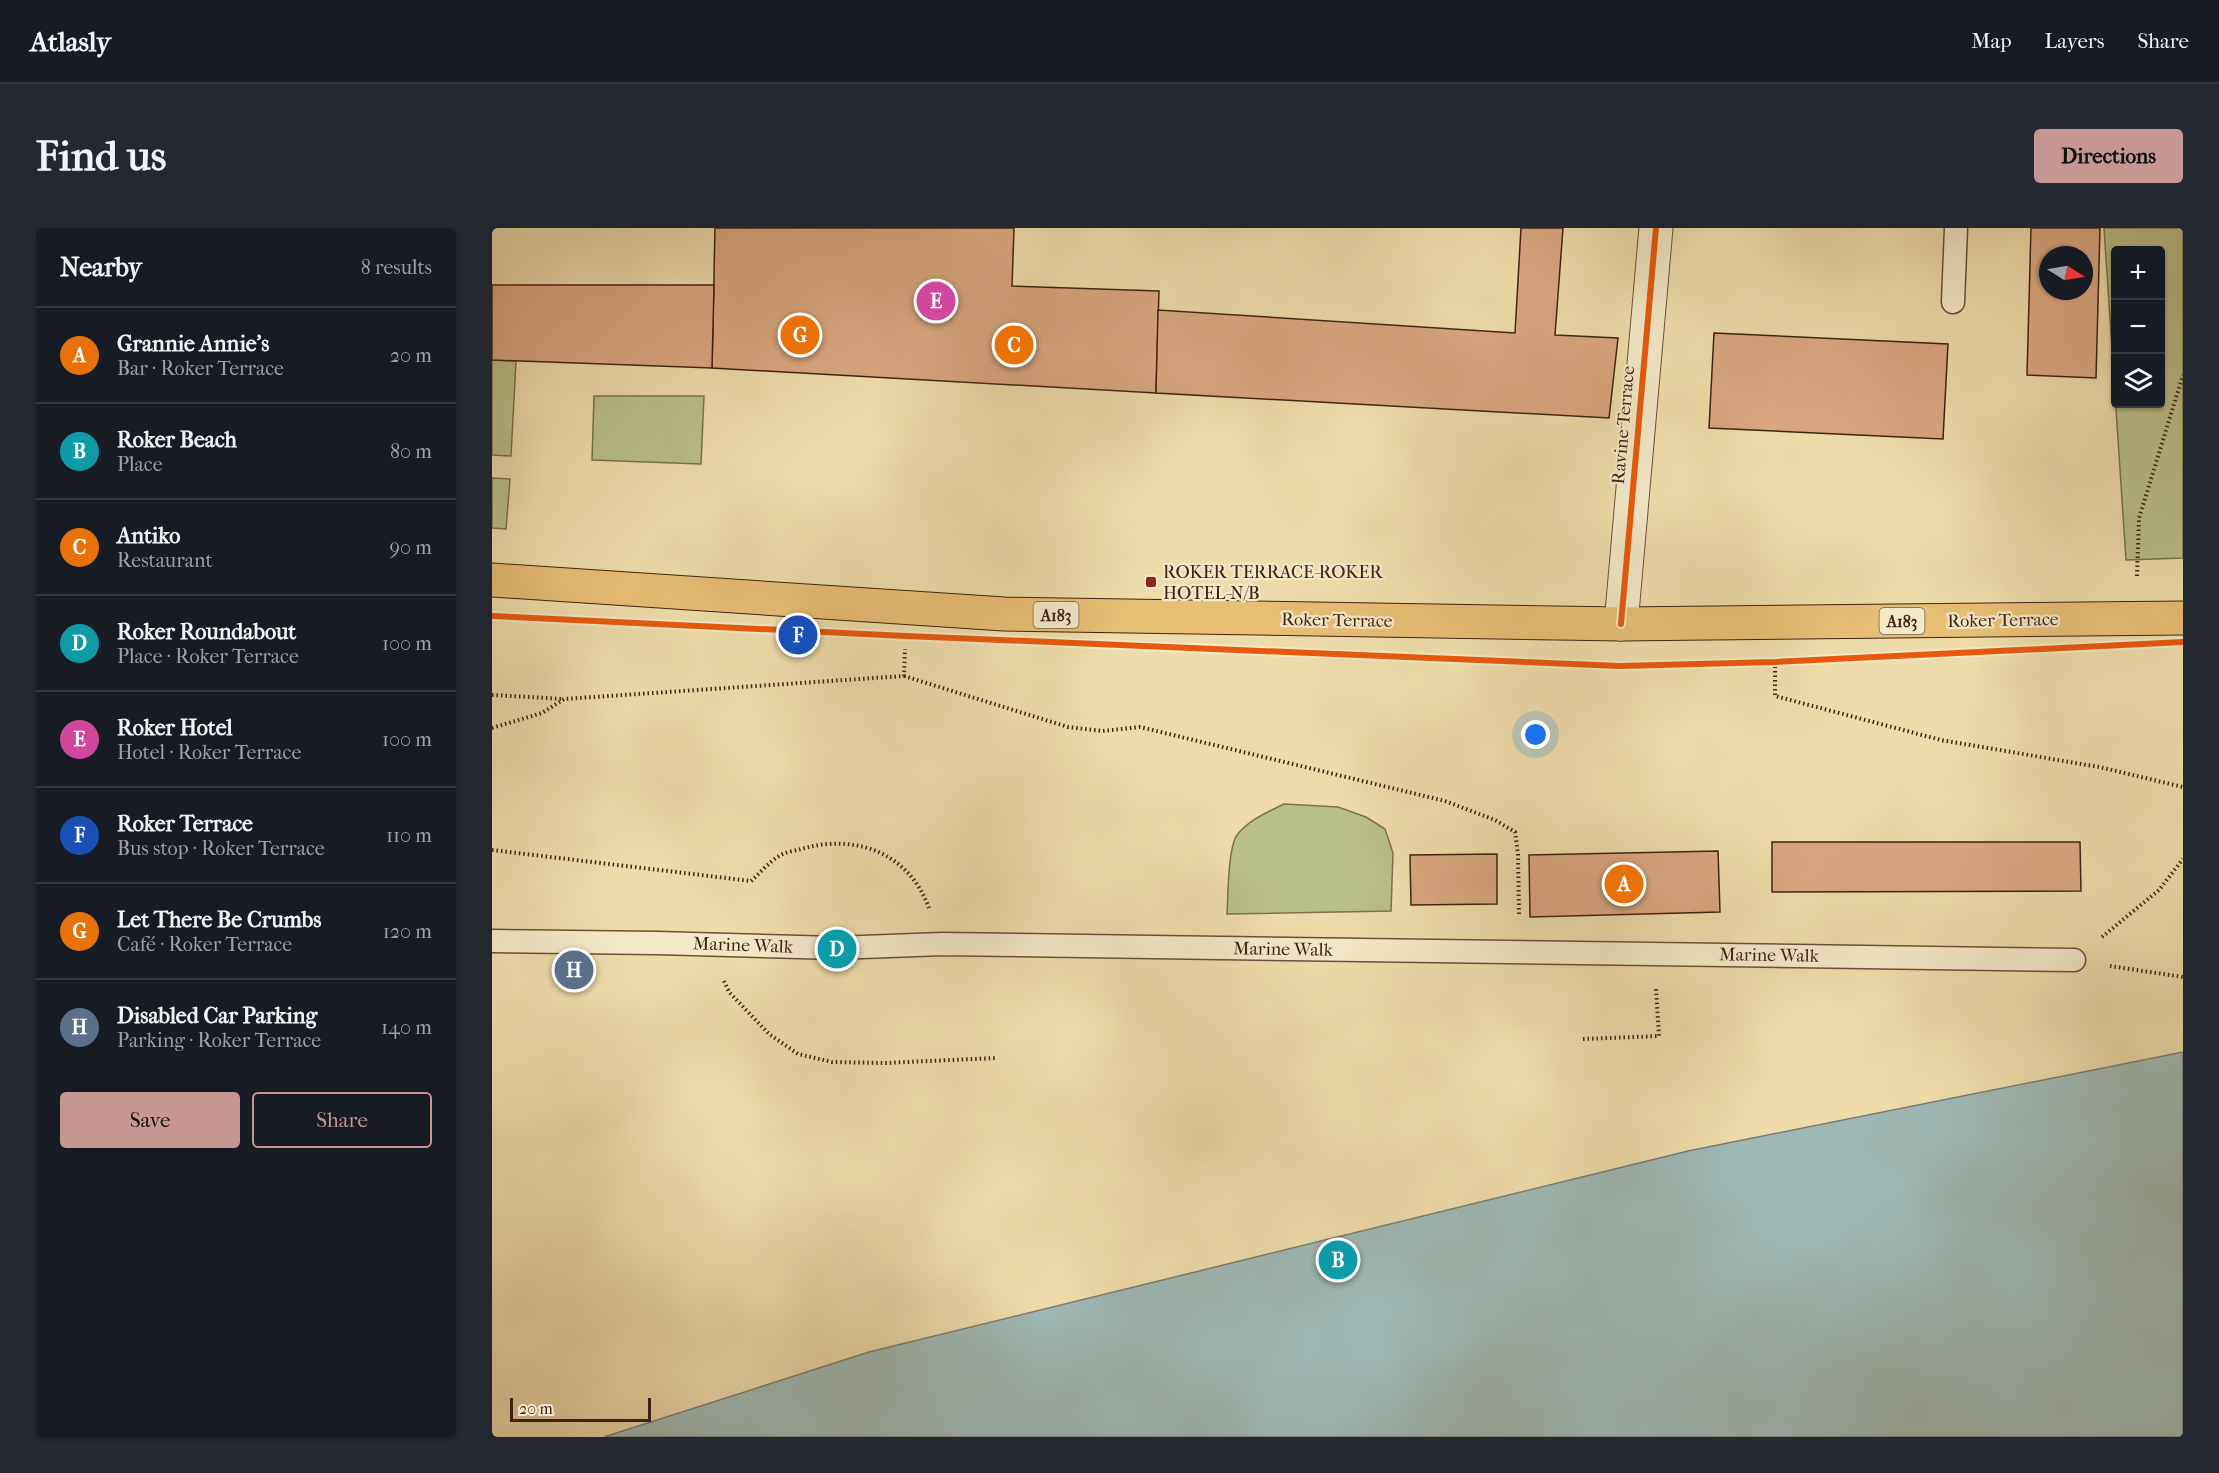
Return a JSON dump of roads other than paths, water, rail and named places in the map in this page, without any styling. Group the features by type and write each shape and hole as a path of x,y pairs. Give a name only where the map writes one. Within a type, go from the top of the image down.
{"main road":[{"name":"Roker Terrace","path":"492,580 1004,614 1621,624 2183,618"}],"street":[{"name":"Ravine Terrace","path":"1621,624 1656,228"}],"lane":[{"path":"1953,302 1956,228"},
{"name":"Marine Walk","path":"492,941 836,948 942,944 2073,960"}],"water":[{"path":"2183,1052 2183,1437 604,1437 869,1352 1688,1151"}],"place":[{"name":"Roker Hotel","path":"936,301"},
{"name":"Let There Be Crumbs","path":"800,335"},
{"name":"Antiko","path":"1014,345"},
{"name":"ROKER TERRACE-ROKER HOTEL-N/B","path":"1151,582"},
{"name":"Roker Terrace","path":"798,635"},
{"name":"Grannie Annie's","path":"1624,884"},
{"name":"Roker Roundabout","path":"837,949"},
{"name":"Disabled Car Parking","path":"574,970"},
{"name":"Roker Beach","path":"1338,1260"}]}
